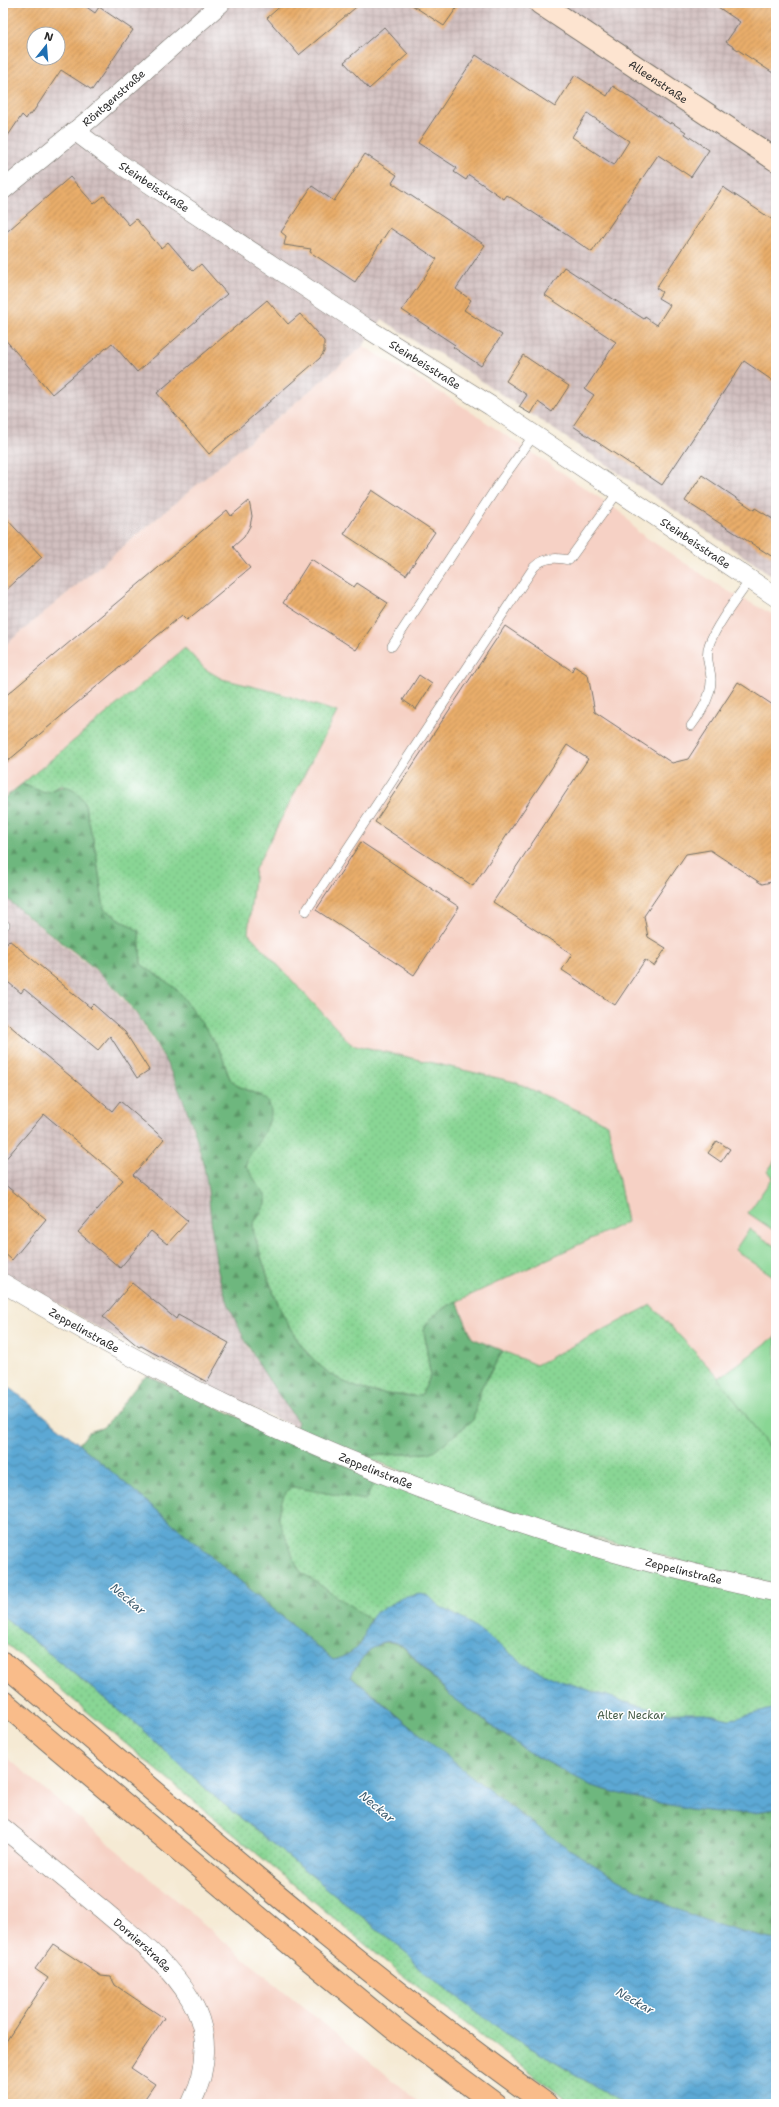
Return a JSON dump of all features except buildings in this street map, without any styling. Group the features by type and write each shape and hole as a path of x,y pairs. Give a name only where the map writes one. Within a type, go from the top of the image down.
{"highway":[{"path":"3,1663 408,2001 490,2064 546,2104"},
{"path":"3,1702 300,1952 393,2028 494,2104"}],"street":[{"name":"Röntgenstraße","path":"3,190 75,131 222,3"},
{"name":"Alleenstraße","path":"540,3 776,160"},
{"name":"Steinbeisstraße","path":"75,131 111,158 358,323 454,382 776,597"},
{"name":"Zeppelinstraße","path":"3,1284 106,1343 217,1401 305,1441 388,1475 472,1507 589,1544 672,1568 776,1592"},
{"name":"Dornierstraße","path":"3,1828 150,1951 181,1983 196,2010 203,2043 201,2078 191,2104"}],"lane":[{"path":"392,646 500,482 534,435"},
{"path":"306,911 534,567 541,561 552,558 569,560 618,492"},
{"path":"691,726 704,707 710,684 706,657 709,644 750,580"}],"shaded area":[{"path":"3,3 776,3 776,578 477,378 432,349 422,346 382,319 363,346 3,647"},
{"path":"363,346 453,400 622,513 638,532 724,589 776,616 776,1336 719,1378 651,1305 536,1365 472,1338 457,1301 626,1222 515,1082 351,1044 248,933 255,869 336,712 279,692 222,679 205,669 185,649 3,799 3,647"},
{"path":"3,895 25,915 105,978 138,1017 167,1064 184,1102 197,1143 206,1178 217,1265 230,1308 248,1348 298,1422 296,1428 212,1389 95,1326 3,1272"},
{"path":"3,1754 244,1958 421,2104 3,2104"}],"green space":[{"path":"185,648 205,669 222,679 275,692 337,712 255,869 248,933 351,1044 515,1082 608,1124 627,1222 445,1307 426,1324 424,1330 430,1373 429,1379 422,1394 417,1396 393,1395 369,1391 343,1381 322,1367 304,1349 290,1328 278,1304 253,1230 253,1224 266,1204 266,1198 246,1166 247,1160 268,1123 265,1098 234,1084 230,1079 220,1051 141,964 139,931 104,909 96,853 84,801 62,785 45,793 22,784"},
{"path":"22,784 45,793 62,787 71,788 84,801 96,853 104,909 139,931 141,964 174,987 181,994 216,1044 230,1079 243,1089 261,1096 270,1105 271,1117 269,1123 247,1160 246,1166 266,1197 266,1204 253,1224 253,1230 278,1304 290,1328 304,1349 322,1367 343,1381 369,1391 393,1395 417,1396 422,1394 429,1379 430,1373 424,1330 426,1325 442,1309 457,1301 472,1338 503,1351 481,1388 473,1420 436,1450 428,1453 363,1456 296,1428 298,1422 254,1356 228,1303 221,1283 215,1257 206,1177 197,1140 178,1087 161,1053 136,1014 112,985 93,967 3,895 3,799"},
{"path":"776,1159 776,1232 748,1213 773,1177 767,1172"},
{"path":"749,1229 776,1247 776,1278 735,1250"},
{"path":"651,1305 719,1378 776,1457 776,1584 589,1536 511,1512 363,1456 428,1453 475,1414 481,1388 503,1351 536,1365"},
{"path":"776,1336 776,1457 719,1378"},
{"path":"148,1376 375,1479 367,1498 364,1500 293,1487 286,1492 280,1511 279,1520 297,1566 301,1572 370,1619 365,1636 353,1651 341,1658 333,1660 79,1444 89,1432 102,1428 111,1419 141,1380"},
{"name":"Alter Neckar","path":"145,1377 241,1421 776,1600 776,1971 577,1855 493,1794 79,1444 89,1432 102,1428 111,1419"},
{"path":"3,1616 137,1725 215,1797 504,2032 625,2104 573,2104 397,1971 3,1641"},
{"path":"390,1642 402,1646 450,1696 482,1719 527,1751 592,1786 628,1796 690,1809 738,1814 776,1809 776,1940 715,1924 657,1901 602,1871 548,1836 497,1797 351,1676 366,1653 377,1645"}],"water":[{"name":"Neckar","path":"3,1382 79,1444 333,1660 352,1652 362,1642 367,1626 375,1613 402,1598 421,1594 429,1596 439,1606 473,1625 527,1666 558,1680 632,1704 669,1713 705,1713 729,1719 776,1708 776,1809 738,1814 690,1809 628,1796 592,1786 527,1751 454,1699 405,1648 396,1643 388,1641 380,1643 373,1648 360,1661 351,1676 385,1706 481,1784 559,1842 599,1868 641,1892 684,1912 729,1928 776,1940 776,2104 625,2104 504,2032 417,1967 409,1955 215,1797 137,1725 3,1616"}]}
